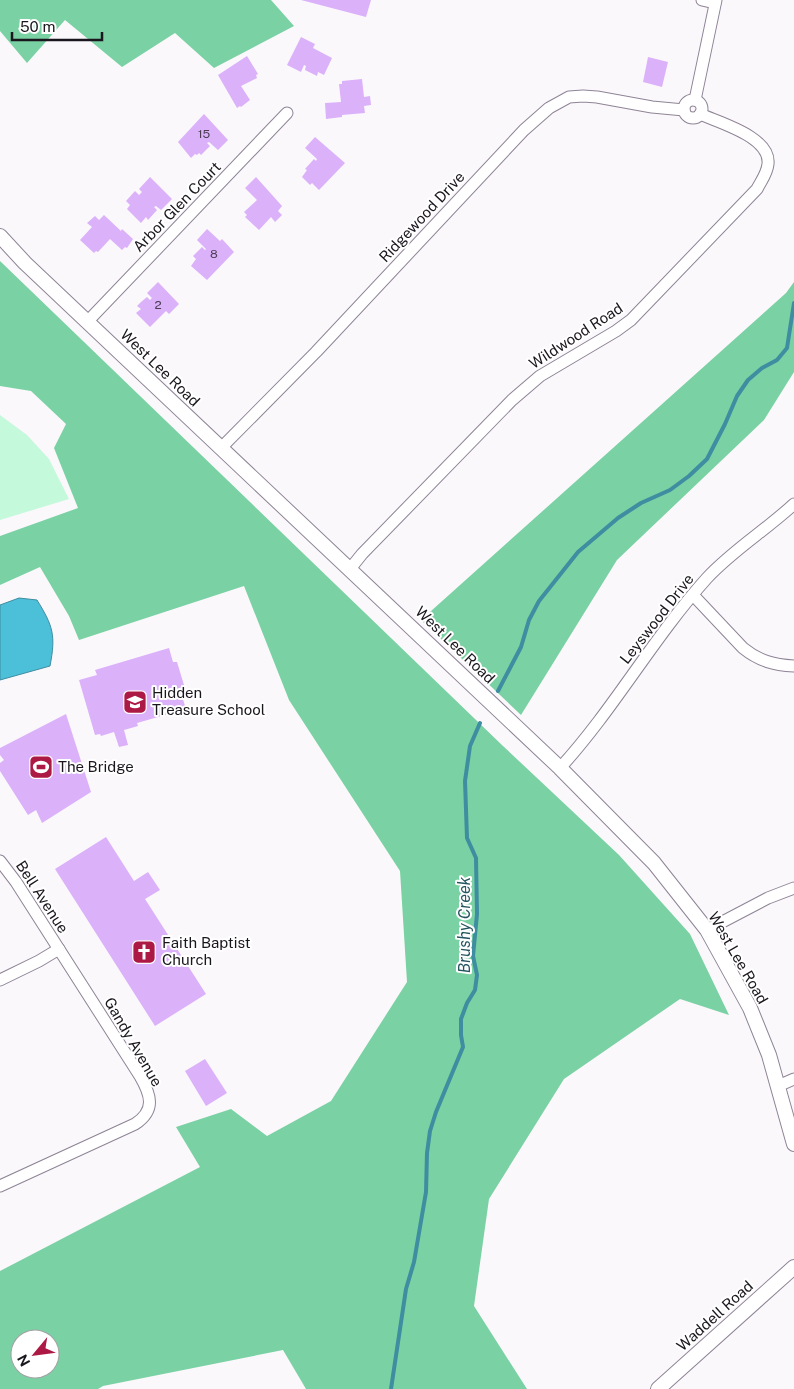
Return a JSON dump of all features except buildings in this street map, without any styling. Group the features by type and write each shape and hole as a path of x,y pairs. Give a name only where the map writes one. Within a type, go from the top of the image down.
{"street":[{"path":"695,100 716,2 702,0"},
{"name":"Ridgewood Drive","path":"221,448 316,352 524,130 548,108 569,97 583,96 684,110"},
{"path":"695,100 701,106 700,114 692,117 687,115 684,110 687,102 695,100"},
{"name":"Arbor Glen Court","path":"88,322 287,113"},
{"name":"Wildwood Road","path":"350,569 512,400 540,376 616,331 631,320 757,189 768,166 764,149 749,136 700,114"},
{"name":"West Lee Road","path":"1,239 560,768 654,863 707,930 750,1008 769,1055 794,1144"},
{"name":"Leyswood Drive","path":"560,768 582,744 672,619 693,595 730,556 794,504"},
{"path":"693,595 752,656 764,662 794,666"},
{"name":"Bell Avenue","path":"0,861 16,882 59,950"},
{"path":"707,930 768,898 794,888"},
{"path":"0,980 39,962 59,950"},
{"name":"Gandy Avenue","path":"0,1186 135,1124 147,1115 149,1107 148,1092 59,950"},
{"path":"778,1086 794,1080"},
{"name":"Waddell Road","path":"658,1389 794,1267"}],"green space":[{"path":"0,0 271,0 294,26 214,68 175,33 122,67 65,20 27,63 0,31"},
{"path":"0,261 503,746 619,855 690,934 729,1015 680,999 564,1079 489,1199 474,1306 527,1389 306,1389 283,1350 103,1386 98,1389 0,1389 0,1271 200,1167 176,1127 231,1109 267,1136 331,1101 407,982 400,871 289,700 244,586 79,640 69,616 40,567 0,585 0,536 78,508 54,448 66,424 31,391 0,386"},
{"path":"794,282 794,372 764,420 617,560 521,715 421,620 786,293"},
{"path":"0,415 27,435 49,459 69,499 0,520"}],"water":[{"path":"19,598 37,600 47,617 53,638 50,666 0,680 0,605"}],"waterway":[{"name":"Brushy Creek","path":"498,691 521,647 529,620 539,601 578,552 618,518 641,503 670,490 707,459 737,396 748,380 762,368 777,360 787,348 794,303"},
{"name":"Brushy Creek","path":"391,1389 406,1289 414,1262 426,1192 427,1153 430,1131 463,1047 461,1019 467,1003 475,990 477,975 473,956 477,914 476,858 467,838 465,781 470,746 480,723"}],"place":[{"name":"Hidden Treasure School","path":"135,702"},
{"name":"The Bridge","path":"41,767"},
{"name":"Faith Baptist Church","path":"144,952"}]}
